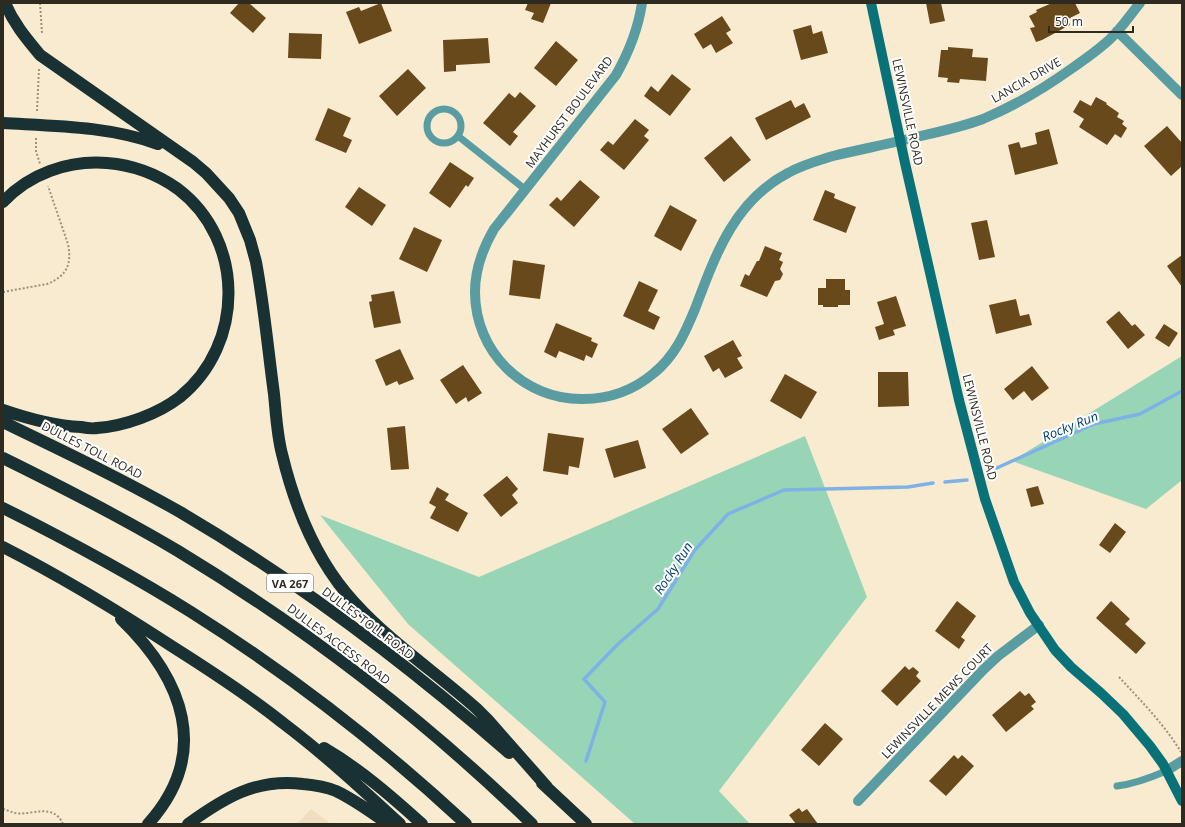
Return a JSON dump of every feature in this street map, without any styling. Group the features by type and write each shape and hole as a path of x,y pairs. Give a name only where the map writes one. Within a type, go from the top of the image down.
{"highway":[{"path":"6,3 9,12 24,37 40,55 206,173 229,198 239,213 250,240 259,276 281,452 290,486 299,511 318,552 332,576 354,602 383,632 477,709 547,787"},
{"path":"3,123 110,131 137,137 177,152"},
{"path":"3,202 30,180 50,171 72,164 99,162 129,166 144,170 171,184 195,204 204,215 219,242 224,256 229,285 226,322 215,352 193,384 180,397 164,408 144,417 96,428 67,427 34,420 3,410"},
{"name":"DULLES TOLL ROAD","path":"3,422 133,486 259,561 323,606 463,714 547,787 586,824"},
{"name":"DULLES ACCESS ROAD","path":"3,458 85,499 150,535 268,609 401,708 466,763 532,824"},
{"path":"3,508 112,564 190,611 246,648 345,720 425,786 466,824"},
{"path":"3,547 87,593 134,621 250,698 284,723 335,765 400,824"},
{"path":"87,593 120,618 142,640 168,678 180,709 184,735 183,755 179,774 166,802 148,824"},
{"path":"284,723 354,768 422,824"},
{"path":"188,824 228,797 254,787 282,783 311,785 335,791 361,805 388,824"}],"main road":[{"name":"LEWINSVILLE ROAD","path":"871,3 905,163 959,400 985,499 1014,582 1030,613 1055,650 1134,726 1150,746 1166,771 1182,801"}],"street":[{"name":"MAYHURST BOULEVARD","path":"642,3 635,37 616,75 494,229 486,243 480,260 476,276 475,294 481,327 488,344 498,359 511,373 525,384 557,397 574,399 609,397 636,386 656,372 680,343 725,236 751,201 767,186 785,174 806,164 855,150 901,140"},
{"name":"LANCIA DRIVE","path":"901,140 954,128 981,120 1007,108 1049,84 1092,54 1117,31 1140,3"},
{"path":"1117,31 1182,95"},
{"name":"LEWINSVILLE MEWS COURT","path":"858,801 984,669 998,656 1039,625"},
{"path":"1166,771 1182,761"}],"lane":[{"path":"441,110 453,112 458,117 460,123 458,136 447,143 441,143 434,140 427,130 427,123 430,117 435,112 441,110"},
{"path":"458,136 526,190"},
{"path":"1116,786 1133,784 1166,771"}],"path":[{"path":"40,3 42,33"},
{"path":"37,111 39,70"},
{"path":"36,138 36,151 40,165"},
{"path":"3,292 47,284 54,281 61,276 70,262 68,244 48,186"},
{"path":"1119,677 1157,718 1182,753"},
{"path":"3,809 15,813 49,811 59,817 63,824"}],"shaded area":[{"path":"311,809 331,824 297,824"}],"green space":[{"path":"1182,356 1182,480 1146,509 1012,461"},
{"path":"805,436 867,597 719,791 750,824 635,824 408,624 320,515 479,577"}],"building":[{"path":"239,3 249,3 266,18 253,33 230,13"},
{"path":"381,3 392,31 359,44 346,12 359,7 361,11"},
{"path":"528,3 551,3 543,23 531,19 534,13 525,10"},
{"path":"926,3 941,3 945,21 930,24"},
{"path":"1052,3 1075,3 1080,13 1068,19 1070,25 1036,42 1030,28 1035,27 1029,16 1037,12 1036,10"},
{"path":"722,16 731,30 726,33 733,43 716,53 711,44 703,49 694,34"},
{"path":"811,25 813,34 822,31 828,53 801,60 793,30"},
{"path":"289,33 322,34 321,59 288,58"},
{"path":"488,38 490,63 456,65 456,71 444,72 443,40"},
{"path":"556,41 578,60 556,86 534,68"},
{"path":"948,47 973,49 972,57 988,58 986,81 960,79 959,83 947,82 948,78 938,77 941,50 948,50"},
{"path":"408,69 426,88 397,116 379,96"},
{"path":"672,74 691,89 670,116 644,96 651,86 658,92"},
{"path":"520,92 536,106 513,132 518,136 510,146 483,123 509,93 515,98"},
{"path":"1096,97 1107,103 1106,104 1119,113 1117,117 1124,121 1122,124 1127,128 1121,138 1115,134 1107,145 1079,127 1084,119 1073,112 1080,100 1091,106"},
{"path":"791,100 795,108 804,103 811,117 766,140 755,118"},
{"path":"328,108 351,118 343,136 352,140 346,153 315,140"},
{"path":"635,119 649,130 644,136 649,140 624,170 600,150 608,141 613,145"},
{"path":"1167,126 1182,143 1182,166 1171,176 1144,146"},
{"path":"1049,129 1058,164 1015,175 1008,145 1019,142 1021,148 1037,144 1035,133"},
{"path":"731,136 751,160 724,182 704,158"},
{"path":"450,162 474,178 468,187 466,185 450,208 429,193"},
{"path":"580,180 600,197 574,227 549,205 557,197 561,201"},
{"path":"359,187 386,205 372,226 345,207"},
{"path":"825,190 835,194 834,198 856,207 846,233 813,220"},
{"path":"670,205 697,220 681,251 654,236"},
{"path":"987,220 995,257 979,260 971,223"},
{"path":"414,227 442,240 427,272 399,259"},
{"path":"765,246 782,253 779,260 783,262 780,269 783,274 780,280 775,281 767,297 740,286 745,274 749,276 757,261 759,261"},
{"path":"1182,255 1182,287 1167,266"},
{"path":"513,260 545,265 540,299 509,295"},
{"path":"826,279 845,279 845,290 850,290 850,305 823,307 823,305 818,305 818,288 826,288"},
{"path":"639,281 658,290 648,311 660,317 654,330 623,316"},
{"path":"394,291 401,323 374,328 369,302 372,301 371,295"},
{"path":"896,296 906,326 893,330 895,335 879,340 875,327 884,324 877,302"},
{"path":"1016,299 1020,316 1029,314 1032,325 996,334 989,305"},
{"path":"1119,311 1132,326 1135,324 1145,335 1128,349 1106,322"},
{"path":"556,323 592,338 591,341 598,344 592,358 586,355 584,361 559,351 556,358 544,352"},
{"path":"1164,324 1178,333 1169,347 1155,338"},
{"path":"733,340 742,356 737,358 743,368 725,378 719,368 713,372 704,356"},
{"path":"400,349 414,379 399,385 397,381 386,386 375,360"},
{"path":"463,365 482,393 468,402 466,397 456,404 440,380"},
{"path":"1032,366 1049,388 1032,401 1024,391 1013,400 1004,389"},
{"path":"878,372 908,372 909,406 878,407"},
{"path":"785,374 817,392 801,419 770,401"},
{"path":"691,408 709,434 681,454 662,429"},
{"path":"405,426 409,469 391,470 387,428"},
{"path":"548,433 584,438 579,468 569,466 568,475 543,471"},
{"path":"638,440 646,468 614,478 605,449"},
{"path":"507,476 518,489 512,495 518,503 501,517 483,495"},
{"path":"1038,486 1044,504 1031,507 1026,489"},
{"path":"437,487 449,494 445,500 468,513 458,532 430,518 436,507 429,503"},
{"path":"1115,523 1126,532 1110,553 1099,545"},
{"path":"957,601 976,616 961,637 965,640 959,649 935,631"},
{"path":"1111,601 1130,619 1125,624 1146,643 1136,654 1096,618"},
{"path":"905,666 909,670 913,667 919,672 916,676 921,681 897,706 881,691"},
{"path":"1020,691 1025,696 1029,693 1036,702 1031,706 1034,709 1006,732 992,715"},
{"path":"825,723 843,739 819,766 801,750"},
{"path":"954,755 958,759 962,755 974,766 946,796 929,781"},
{"path":"799,808 802,812 807,809 818,824 796,824 789,815"}],"waterway":[{"name":"Rocky Run","path":"988,472 1094,424 1140,414 1182,391"},
{"name":"Rocky Run","path":"945,482 967,480"},
{"name":"Rocky Run","path":"586,761 605,702 584,679 618,644 658,609 694,551 728,514 784,490 908,487 933,483"}]}
